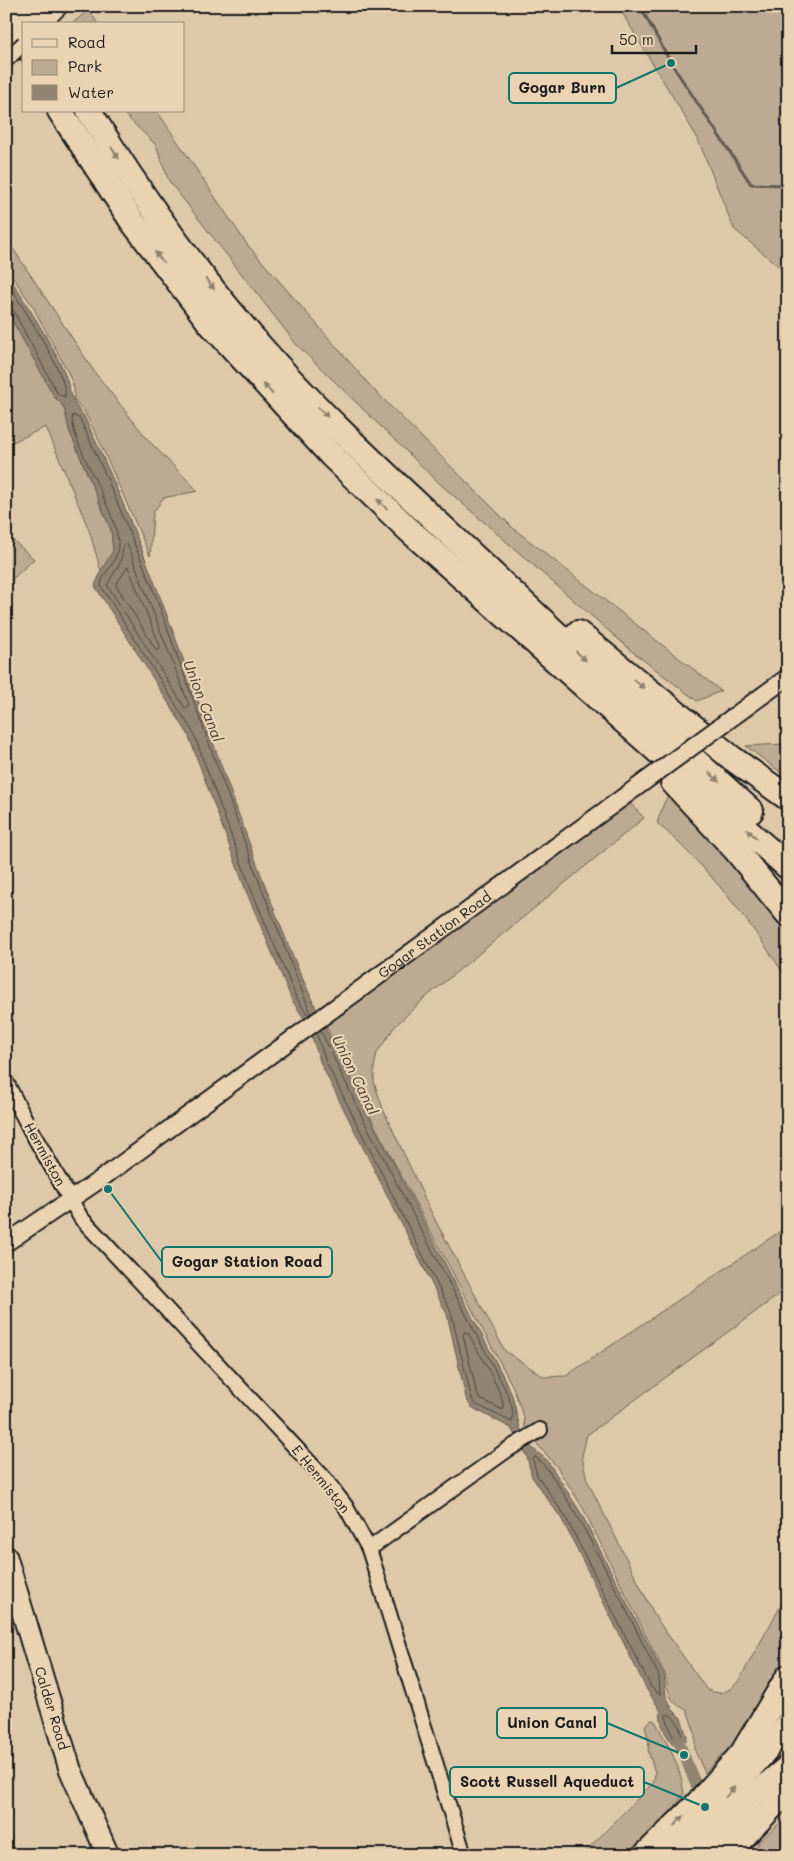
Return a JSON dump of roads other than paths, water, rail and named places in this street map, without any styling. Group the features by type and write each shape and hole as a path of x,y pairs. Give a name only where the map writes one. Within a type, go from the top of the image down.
{"highway":[{"path":"29,6 37,22"},
{"path":"6,14 22,42"},
{"path":"61,112 132,221 210,323 330,455 675,784 735,849 788,914"},
{"path":"90,112 115,153 179,245 242,325 307,396 373,462 550,628 788,844"},
{"path":"373,462 472,539 573,628 684,721 752,774 788,798"},
{"path":"409,530 788,867"},
{"path":"674,1855 753,1753 788,1677"},
{"path":"644,1855 695,1805 788,1723"},
{"path":"701,1855 754,1795 788,1766"},
{"path":"727,1855 788,1791"}],"main road":[{"name":"Calder Road","path":"6,1557 70,1769 108,1855"},
{"name":"Calder Road","path":"6,1606 62,1781 94,1855"},
{"path":"753,1753 788,1692"},
{"path":"753,1753 788,1727"},
{"path":"754,1795 788,1757"}],"street":[{"path":"45,22 61,6"},
{"path":"6,60 22,45"},
{"name":"Gogar Station Road","path":"6,1243 71,1200 788,677"},
{"name":"Hermiston","path":"6,1082 71,1200"},
{"name":"E Hermiston","path":"71,1200 82,1218 324,1478 346,1507 369,1549 464,1855"},
{"path":"369,1549 507,1450 540,1430"}],"water":[{"path":"6,272 35,317 55,353 75,404 84,416 113,480 165,611 287,942 312,1000 353,1085 499,1368 512,1395 520,1428 532,1448 547,1460 581,1513 664,1675 666,1695 672,1709 681,1718 687,1737 684,1755 667,1736 662,1724 661,1711 647,1690 561,1518 532,1477 527,1457 511,1428 471,1407 466,1398 447,1314 321,1064 308,1025 292,1000 246,891 188,734 95,586 101,571 113,551 111,530 69,430 65,411 61,403 55,398 6,309"}],"waterway":[{"path":"640,6 671,63 751,184 788,185"},
{"name":"Union Canal","path":"678,1740 702,1800"}],"place":[{"name":"Gogar Burn","path":"671,63"},
{"name":"Gogar Station Road","path":"108,1189"},
{"name":"Union Canal","path":"684,1755"},
{"name":"Scott Russell Aqueduct","path":"705,1807"}]}
